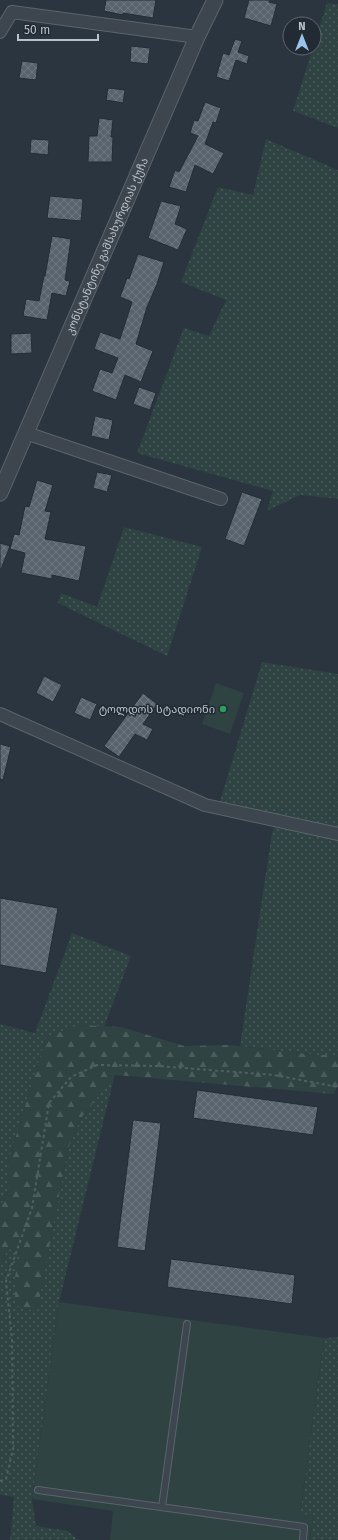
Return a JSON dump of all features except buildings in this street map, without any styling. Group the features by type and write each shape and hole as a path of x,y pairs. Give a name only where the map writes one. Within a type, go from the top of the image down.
{"street":[{"name":"კონსტანტინე გამსახურდიას ქუჩა","path":"0,493 197,37 215,0"},
{"path":"0,32 12,12 197,37"},
{"path":"26,434 221,499"},
{"path":"0,714 205,805 338,834"}],"lane":[{"path":"162,1508 188,1324"},
{"path":"38,1490 304,1527 303,1540"}],"path":[{"path":"0,1480 6,1479 13,1449 12,1339 6,1280 32,1208 49,1103 71,1077 97,1065 158,1066 274,1075 338,1087"}],"green space":[{"path":"327,3 338,4 338,128 293,111 310,56 322,56 322,19"},
{"path":"266,139 338,170 338,499 300,495 267,511 273,491 137,453 184,328 209,336 226,300 181,282 218,187 253,195"},
{"path":"124,527 202,547 167,656 58,603 61,593 97,607"},
{"path":"262,662 338,674 338,779 325,824 338,781 338,1055 316,1055 240,1046 272,833 276,821 217,808"},
{"name":"ტოლდოს სტადიონი","path":"216,683 244,693 230,734 202,724"},
{"path":"72,933 131,956 104,1027 77,1025 46,1038 8,1162 8,1192 0,1207 0,1024 35,1033"},
{"path":"77,1025 121,1027 184,1046 229,1045 316,1055 338,1055 338,1087 334,1094 115,1075 81,1118 68,1148 37,1312 15,1305 15,1276 21,1252 8,1249 0,1266 0,1207 8,1192 8,1162 46,1038"},
{"path":"115,1074 59,1302 32,1499 36,1526 68,1531 78,1540 10,1540 14,1497 0,1495 0,1266 8,1249 22,1252 15,1276 37,1311 68,1148 81,1118"},
{"path":"59,1302 324,1338 300,1513 313,1516 310,1540 110,1540 113,1511 32,1499"},
{"path":"338,1337 338,1540 310,1540 313,1516 300,1514 324,1338"}],"place":[{"name":"ტოლდოს სტადიონი","path":"223,709"}]}
